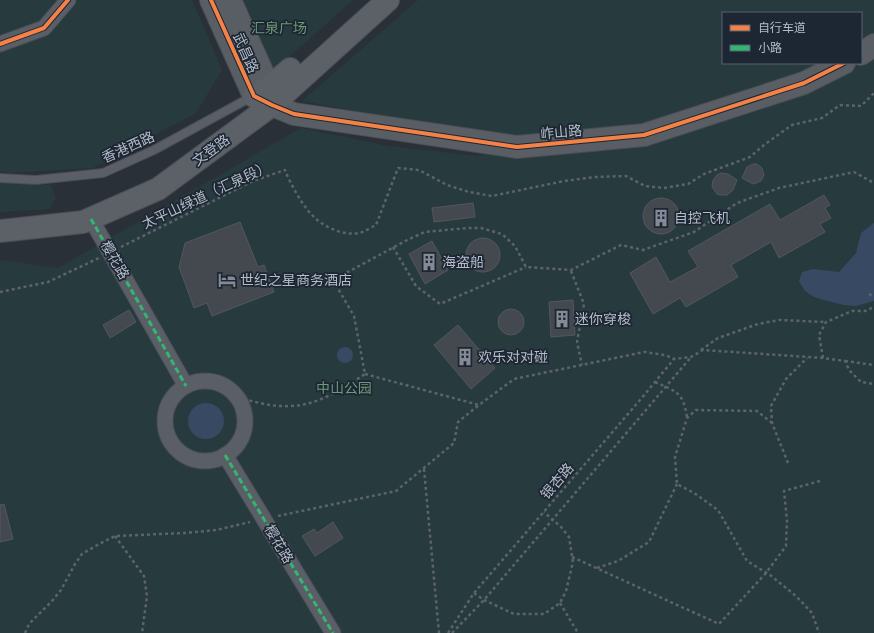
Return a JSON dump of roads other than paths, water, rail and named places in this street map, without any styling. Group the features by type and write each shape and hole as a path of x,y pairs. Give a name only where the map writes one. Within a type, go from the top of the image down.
{"main road":[{"name":"文登路","path":"0,231 83,222 158,189 265,96 367,0"},
{"name":"文登路","path":"265,96 388,0"}],"street":[{"path":"0,44 44,28 68,0"},
{"name":"武昌路","path":"210,0 265,96"},
{"name":"武昌路","path":"230,0 265,96"},
{"path":"862,53 874,45"},
{"name":"岞山路","path":"265,96 294,114 517,147 644,135 804,83 842,64"},
{"name":"樱花路","path":"91,218 186,386"},
{"path":"199,381 213,382 226,386 238,397 243,407 245,421 243,435 236,446 225,455 213,460 201,460 189,457 178,450 170,440 166,428 166,416 169,404 176,394 186,386 199,381"},
{"name":"樱花路","path":"225,455 333,633"}],"lane":[{"name":"香港西路","path":"0,178 36,180 103,173 265,96"}],"water":[{"path":"874,223 874,301 856,306 844,305 820,299 805,291 799,281 802,272 813,269 839,272 856,253 861,233"},
{"path":"342,347 348,347 353,352 351,361 348,363 342,363 337,358 337,352"},
{"path":"210,403 219,408 223,414 223,428 219,434 210,439 202,439 193,434 189,428 188,417 193,408 199,404"}],"place":[{"name":"自控飞机","path":"661,218"},
{"name":"海盗船","path":"429,262"},
{"name":"世纪之星商务酒店","path":"227,280"},
{"name":"迷你穿梭","path":"562,319"},
{"name":"欢乐对对碰","path":"465,357"}],"park label":[{"name":"汇泉广场","path":"279,28"},
{"name":"中山公园","path":"344,388"}]}
